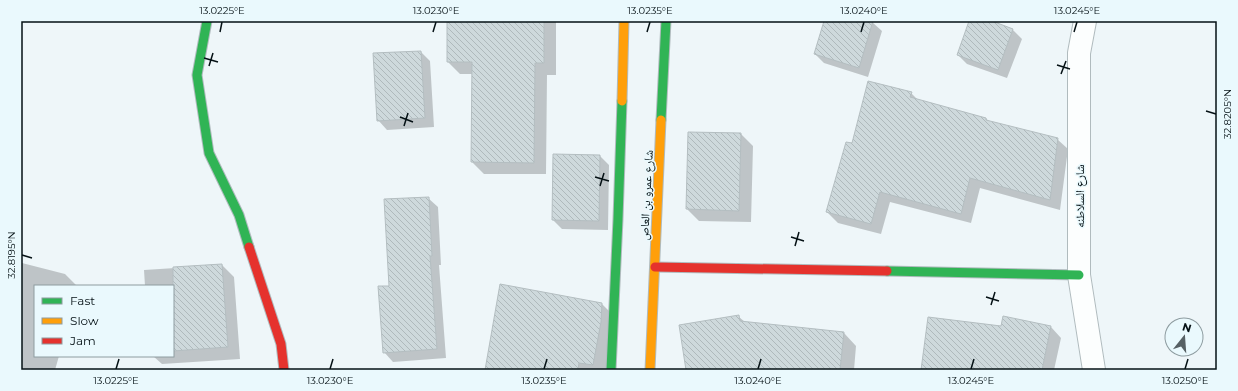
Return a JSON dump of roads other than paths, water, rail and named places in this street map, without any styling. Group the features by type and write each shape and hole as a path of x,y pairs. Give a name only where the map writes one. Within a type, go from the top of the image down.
{"street":[{"path":"207,21 197,75 209,153 239,215 281,344 284,370"},
{"path":"612,370 624,21"},
{"name":"شارع عمرو بن العاص","path":"650,370 666,21"},
{"name":"شارع السلاطنه","path":"1085,21 1078,53 1079,275 1094,370"},
{"path":"655,267 1079,275"}]}
